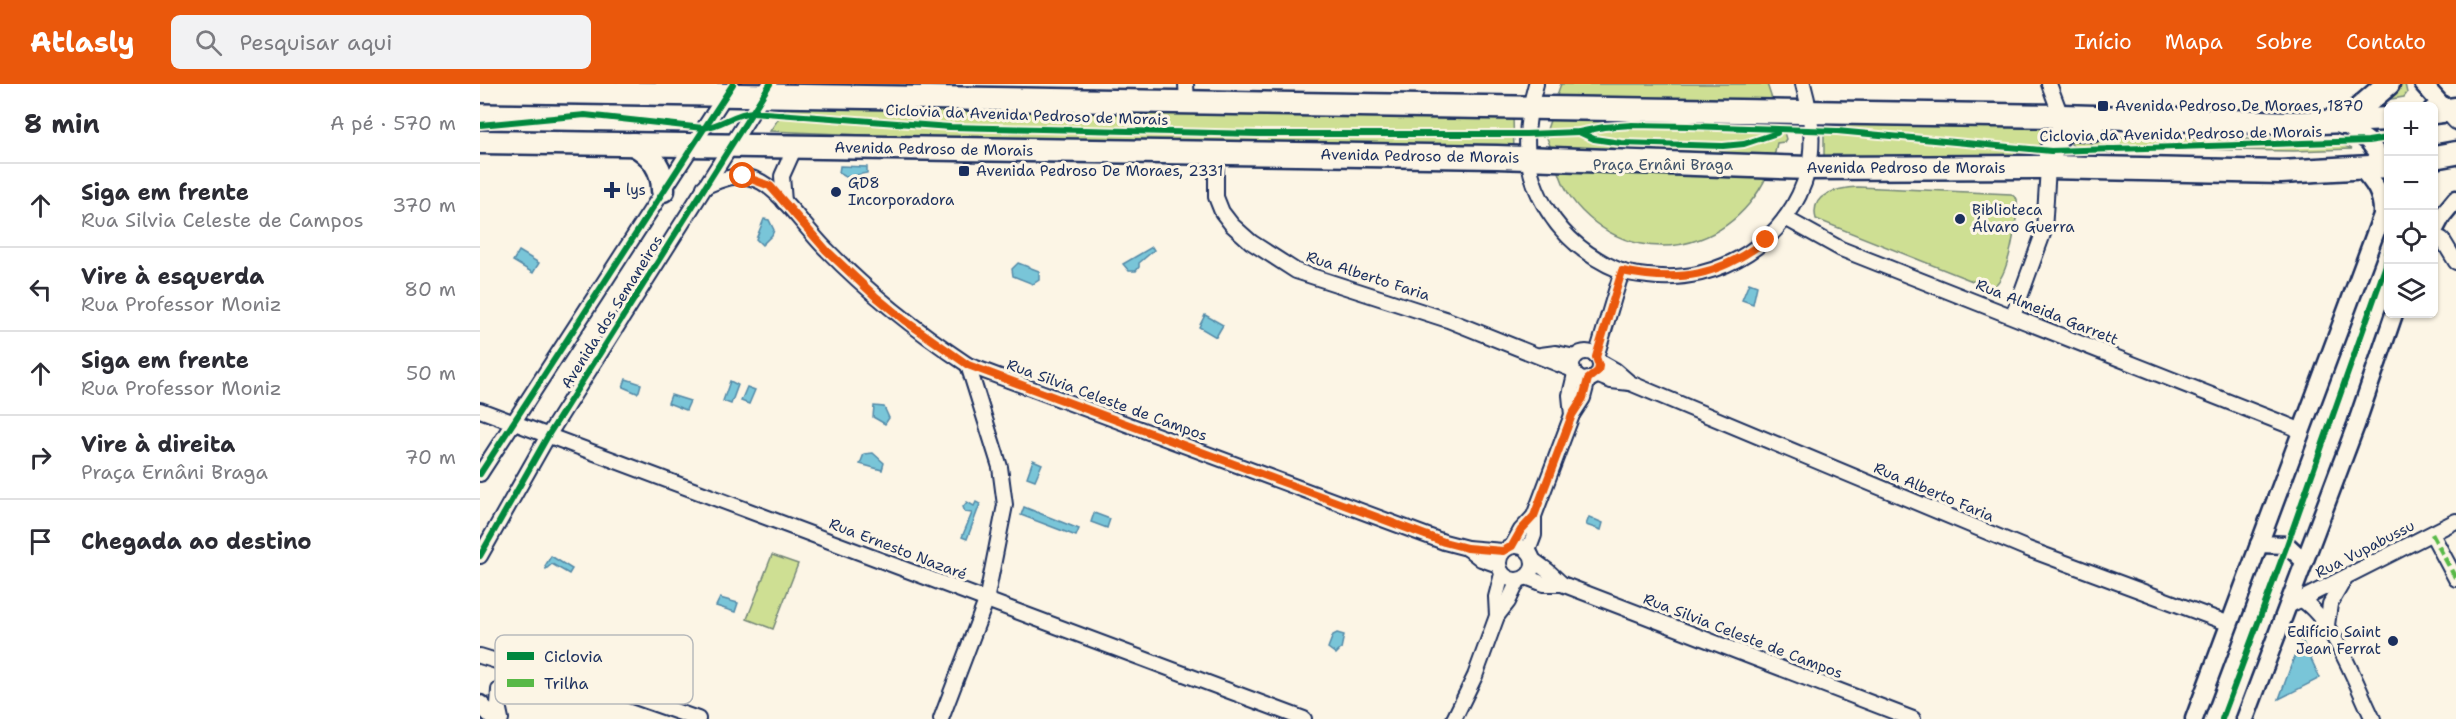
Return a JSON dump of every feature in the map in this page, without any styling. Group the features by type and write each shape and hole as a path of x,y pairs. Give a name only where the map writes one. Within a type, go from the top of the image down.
{"highway":[{"path":"2343,123 2388,84"},
{"path":"480,92 663,89 1186,94 1528,109 2061,116 2241,122 2343,123 2384,119"},
{"path":"2048,167 2056,140 2068,129 2194,131 2241,122"},
{"name":"Avenida Pedroso de Morais","path":"480,142 1528,158 1808,168 2048,167 2281,172 2384,167"},
{"path":"633,144 642,148 654,160 661,175 663,190"},
{"path":"2438,157 2456,153"}],"street":[{"path":"1536,84 1528,109 1526,134 1528,158 1533,181 1542,202 1555,222 1571,240 1590,255 1622,271 1664,278 1692,276 1719,269 1744,256 1766,240 1785,218 1795,203 1808,168 1812,130 1803,84"},
{"path":"2049,84 2061,116"},
{"path":"2423,84 2448,113"},
{"name":"Avenida dos Semaneiros","path":"480,474 692,145 716,90"},
{"name":"Avenida dos Semaneiros","path":"480,556 549,434 766,90"},
{"path":"2343,123 2368,141 2384,162"},
{"path":"784,202 782,176 795,147"},
{"name":"Rua Alberto Faria","path":"1216,153 1216,197 1222,212 1232,225 1251,242 1296,271 1448,320 1541,356 1552,363 1586,365 1611,381 1630,383 2028,549 2230,624"},
{"path":"2013,316 2044,231 2048,167"},
{"path":"2194,719 2382,215 2382,205 2376,187 2361,169"},
{"name":"Rua Silvia Celeste de Campos","path":"704,187 731,177 743,176 770,186 826,250 875,296 904,320 968,365 1444,542 1467,548 1481,559 1504,559"},
{"path":"2438,223 2456,200"},
{"name":"Rua Almeida Garrett","path":"1785,218 1841,249 2300,430"},
{"path":"2438,238 2442,239 2456,262"},
{"path":"1454,719 1475,676 1497,616 1522,579 1531,571 1530,556 1534,535 1534,516 1572,415 1570,394 1601,344 1622,271"},
{"path":"2245,719 2294,603 2304,561 2356,425 2393,318"},
{"path":"941,719 986,601 1005,505 999,467 968,365"},
{"name":"Rua Ernesto Nazaré","path":"480,410 1304,719"},
{"path":"1497,616 1496,597 1504,559 1521,530 1534,516"},
{"name":"Rua Vupabussu","path":"2294,603 2456,521"},
{"path":"2432,534 2456,579"},
{"path":"2259,544 2287,545 2304,561"},
{"path":"1504,559 1518,546 1530,556"},
{"name":"Rua Silvia Celeste de Campos","path":"1530,556 1562,584"},
{"path":"1504,559 1510,580 1522,579"},
{"name":"Rua Silvia Celeste de Campos","path":"1522,579 1544,584 1562,584 1913,719"},
{"path":"2327,625 2330,604 2345,579"},
{"path":"2294,603 2313,608 2327,625 2373,719"},
{"path":"480,656 495,661"},
{"path":"480,704 495,719"},
{"path":"499,704 501,719"},
{"path":"655,704 698,719"}],"green space":[{"name":"Praça Ernâni Braga","path":"1561,84 1767,84 1775,108 1777,131 1784,132 1786,139 1784,142 1777,143 1767,176 1749,204 1726,225 1699,239 1670,246 1640,244 1610,232 1582,211 1563,183 1545,134"},
{"path":"2395,84 2405,84 2407,93 2404,97 2379,101"},
{"path":"789,103 1513,116 1514,152 1004,141 770,131"},
{"path":"1824,121 2046,124 2043,158 1824,159"},
{"path":"2075,137 2319,140 2352,149 2294,151 2076,148 2071,144"},
{"path":"1858,187 2011,194 2017,199 2014,233 2008,261 1998,282 1992,287 1980,284 1816,219 1815,210 1821,198 1835,191"},
{"path":"772,555 798,564 773,629 747,619"}],"water":[{"path":"840,166 867,167 867,173 846,177 839,173"},
{"path":"764,219 769,220 774,230 762,245 756,239"},
{"path":"1152,247 1154,250 1139,263 1136,271 1129,271 1123,264"},
{"path":"519,251 539,263 533,273 513,261"},
{"path":"1018,263 1039,271 1039,280 1033,284 1013,276 1012,269"},
{"path":"1749,283 1757,286 1753,304 1742,300"},
{"path":"1205,315 1223,325 1216,337 1199,327"},
{"path":"626,379 641,384 637,393 623,387"},
{"path":"730,381 738,385 731,404 723,401"},
{"path":"747,387 755,390 749,404 741,401"},
{"path":"671,395 690,401 686,410 668,403"},
{"path":"874,406 884,407 889,418 885,424 873,417"},
{"path":"873,453 884,463 882,470 860,464 864,454"},
{"path":"1033,460 1042,464 1035,480 1027,477"},
{"path":"967,502 974,506 976,502 980,504 967,539 962,537 972,513 965,512 963,507"},
{"path":"1024,507 1079,529 1076,536 1021,515"},
{"path":"1094,513 1110,519 1107,528 1091,522"},
{"path":"1589,517 1603,523 1601,530 1586,525"},
{"path":"551,556 572,569 569,574 552,564 546,569 545,566"},
{"path":"720,598 738,603 735,612 716,606"},
{"path":"1337,633 1344,635 1341,649 1336,654 1328,648 1333,635"},
{"path":"2301,638 2320,678 2279,699"}],"marked path":[{"path":"2432,534 2456,579"}],"cycle path":[{"path":"480,474 733,84"},
{"path":"480,556 549,434 770,84"},
{"name":"Ciclovia da Avenida Pedroso de Morais","path":"480,125 585,115 703,128 753,112 950,127 1258,134 1526,134 1579,132 1632,125 1688,126 1837,131 2051,151 2368,141 2384,139"},
{"path":"1579,132 1594,139 1621,143 1723,146 1744,144 1777,133"},
{"path":"2222,719 2287,545 2386,264"}],"place":[{"name":"Avenida Pedroso De Moraes, 1870","path":"2103,106"},
{"name":"Avenida Pedroso De Moraes, 2331","path":"964,171"},
{"name":"lys","path":"612,190"},
{"name":"GD8 Incorporadora","path":"836,192"},
{"name":"Biblioteca Álvaro Guerra","path":"1960,219"},
{"name":"Edifício Saint Jean Ferrat","path":"2393,641"}],"route":[{"path":"743,176 770,186 826,250 875,296 904,320 968,365 1444,542 1467,548 1503,551 1512,546 1521,530 1534,516 1572,415 1583,398 1588,379 1596,375 1598,371 1599,361 1596,357 1622,271 1664,278 1692,276 1719,269 1744,256 1766,240"}]}
